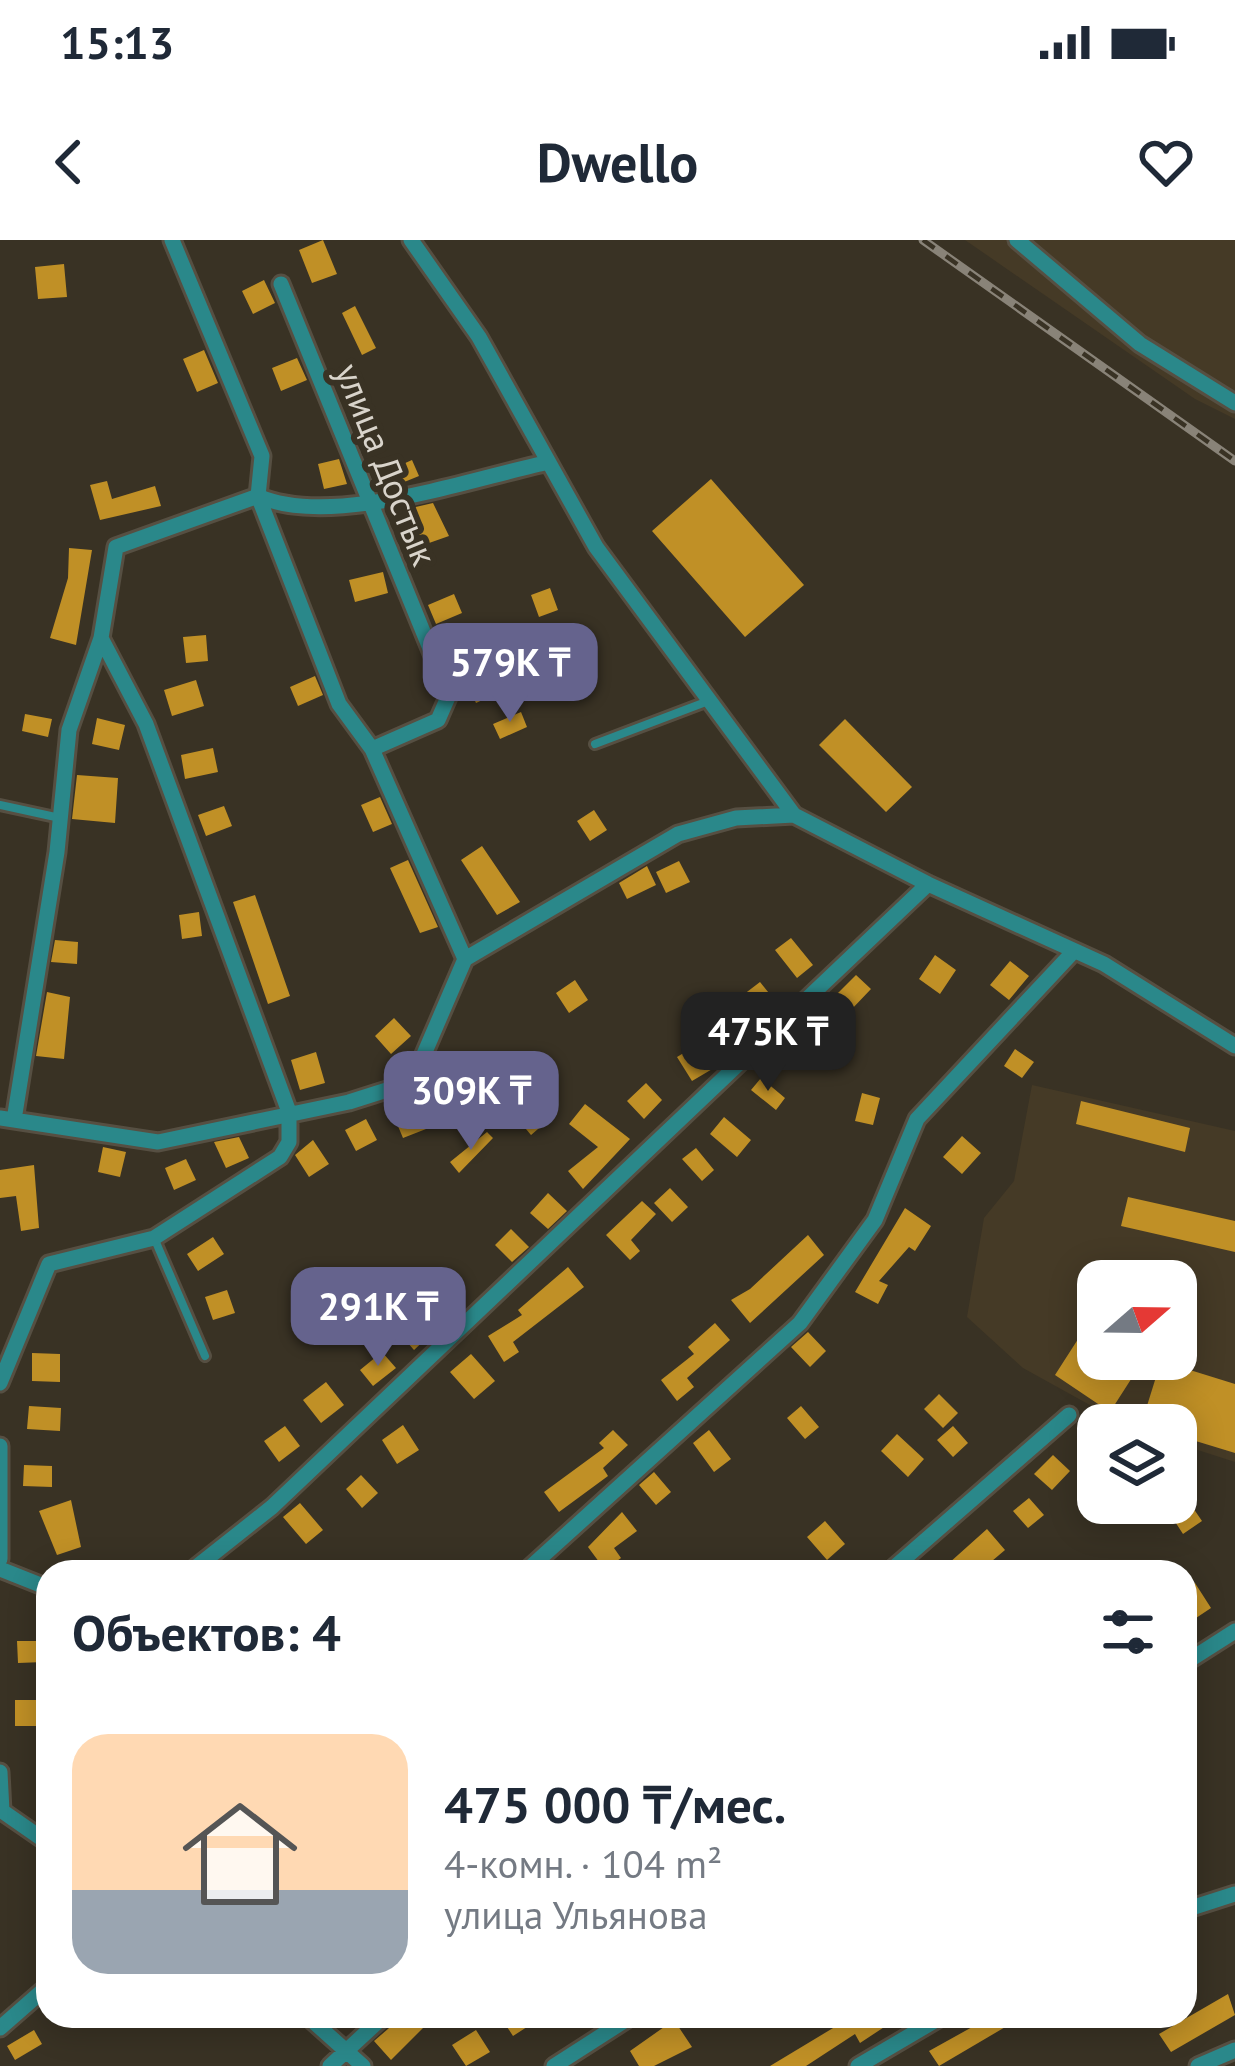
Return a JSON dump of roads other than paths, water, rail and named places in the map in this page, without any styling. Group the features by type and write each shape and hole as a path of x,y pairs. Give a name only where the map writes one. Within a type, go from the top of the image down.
{"street":[{"path":"172,240 262,456 258,496 339,704 372,749 465,959"},
{"path":"411,240 479,337 596,548 794,815 928,884 1104,964 1235,1046"},
{"path":"1017,240 1140,344 1235,403"},
{"name":"улица Достык","path":"281,284 449,695 438,720 372,749"},
{"path":"545,463 371,501 287,509 258,496 116,548 101,638 69,730 60,818 7,1119 158,1142 349,1102 412,1082 465,959 678,834 736,818 794,815"},
{"path":"0,1383 49,1264 154,1238 280,1156 289,1142 289,1112 146,724 101,638"},
{"path":"205,1560 272,1508 928,884"},
{"path":"538,1560 800,1323 875,1220 917,1119 1074,951"},
{"path":"903,1560 1069,1415"},
{"path":"0,1446 4,1493 0,1559"},
{"path":"0,1569 36,1583"},
{"path":"1197,1655 1235,1631"},
{"path":"0,1772 2,1811 36,1835"},
{"path":"1197,1906 1235,1894"},
{"path":"0,2028 36,1996"},
{"path":"321,2028 363,2066"},
{"path":"330,2066 371,2028"},
{"path":"554,2066 613,2028"},
{"path":"858,2066 923,2028"},
{"path":"1198,2066 1235,2050"}],"lane":[{"path":"595,744 711,700"},
{"path":"0,805 60,818"},
{"path":"154,1238 205,1357"}],"railway":[{"path":"923,240 1235,461"}]}
